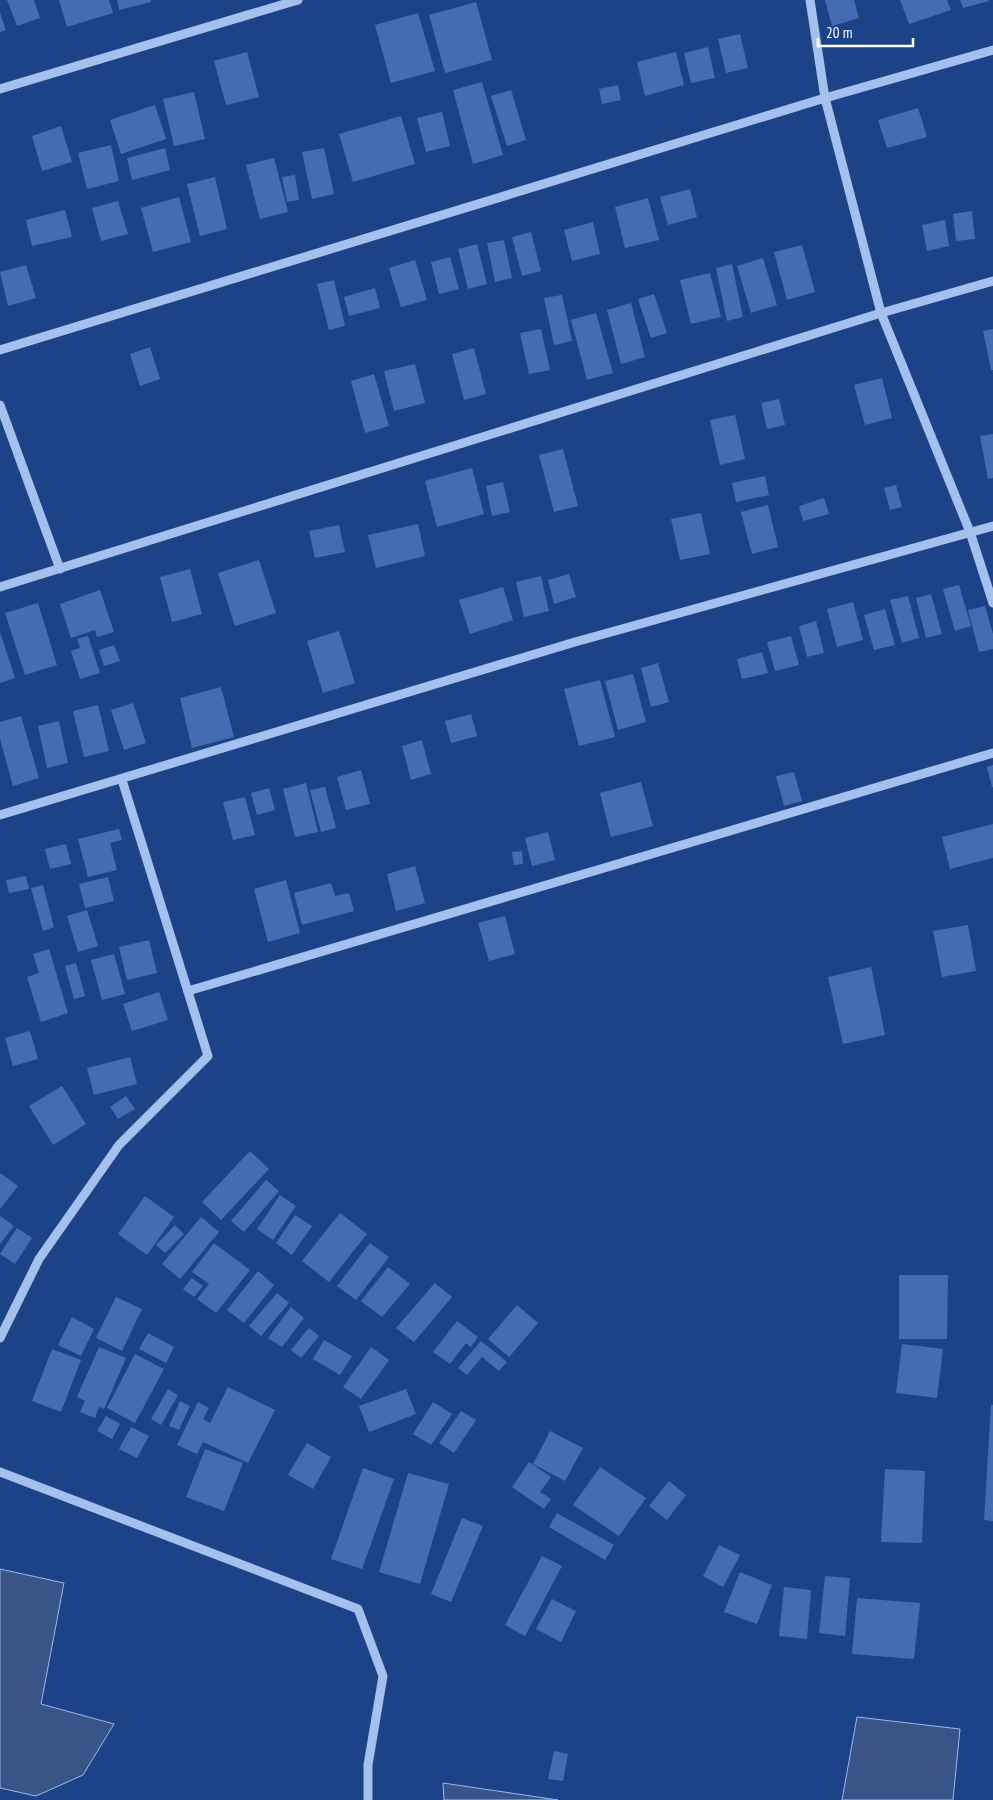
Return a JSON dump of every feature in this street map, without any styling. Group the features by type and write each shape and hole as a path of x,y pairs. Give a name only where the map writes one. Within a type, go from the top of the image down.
{"street":[{"path":"0,89 298,0"},
{"path":"810,0 825,98 881,313 970,532 993,603"},
{"path":"0,350 825,98 993,50"},
{"path":"0,587 881,313 993,281"},
{"path":"0,405 60,569"},
{"path":"0,815 122,780 575,642 993,526"},
{"path":"188,991 993,753"},
{"path":"0,1338 39,1259 118,1145 208,1056 122,780"},
{"path":"0,1472 358,1608 383,1676 368,1765 368,1800"}],"water":[{"path":"0,1569 64,1583 41,1704 114,1724 83,1775 36,1796 0,1788"},
{"path":"857,1717 960,1729 953,1800 842,1800"},
{"path":"443,1783 558,1800 444,1800"}],"building":[{"path":"7,0 34,0 40,18 17,26"},
{"path":"59,0 109,0 113,13 67,27"},
{"path":"117,0 151,0 151,2 119,10"},
{"path":"825,0 854,0 859,18 832,26"},
{"path":"900,0 947,0 951,10 909,24"},
{"path":"960,0 989,0 989,1 963,8"},
{"path":"476,2 492,60 445,73 429,15"},
{"path":"0,13 6,30 0,32"},
{"path":"418,13 435,71 391,83 375,25"},
{"path":"740,34 748,68 726,73 718,39"},
{"path":"708,47 715,78 691,83 684,53"},
{"path":"247,52 259,97 226,105 214,61"},
{"path":"676,52 684,85 645,96 637,62"},
{"path":"482,82 503,155 473,164 453,90"},
{"path":"618,85 621,100 602,104 599,89"},
{"path":"511,90 526,140 507,146 491,96"},
{"path":"194,92 205,139 174,146 163,99"},
{"path":"155,105 166,139 121,154 110,120"},
{"path":"918,108 927,137 887,148 878,120"},
{"path":"442,112 450,146 426,152 417,118"},
{"path":"401,116 415,164 353,182 339,134"},
{"path":"61,126 72,162 42,171 32,136"},
{"path":"111,145 119,181 87,189 78,153"},
{"path":"165,148 170,170 132,180 127,158"},
{"path":"324,148 334,194 312,199 302,152"},
{"path":"274,158 288,212 260,219 246,165"},
{"path":"295,175 299,200 287,202 282,177"},
{"path":"215,177 227,229 200,236 187,184"},
{"path":"690,189 697,217 668,225 660,197"},
{"path":"179,197 191,242 153,252 141,208"},
{"path":"648,198 659,240 625,248 615,207"},
{"path":"118,201 128,234 101,241 92,208"},
{"path":"65,210 72,237 32,246 26,220"},
{"path":"972,211 975,239 956,241 953,214"},
{"path":"945,220 949,246 927,251 922,225"},
{"path":"593,222 600,254 572,261 564,230"},
{"path":"531,232 541,271 522,276 512,237"},
{"path":"504,240 512,278 495,282 487,243"},
{"path":"477,244 487,284 468,289 458,249"},
{"path":"802,245 815,292 787,300 774,252"},
{"path":"450,257 459,289 439,294 431,262"},
{"path":"763,258 777,305 751,313 737,266"},
{"path":"415,260 427,300 401,307 389,268"},
{"path":"732,264 743,317 727,321 716,268"},
{"path":"26,265 36,298 8,306 0,272"},
{"path":"710,273 721,317 691,324 680,280"},
{"path":"334,280 345,326 329,330 317,284"},
{"path":"375,288 380,308 349,316 344,297"},
{"path":"654,294 667,333 651,338 638,299"},
{"path":"562,295 572,341 554,345 544,298"},
{"path":"631,303 645,357 621,364 607,310"},
{"path":"596,313 613,373 587,380 571,320"},
{"path":"541,329 550,370 529,374 520,333"},
{"path":"993,329 993,370 991,370 983,331"},
{"path":"150,347 160,379 140,386 130,354"},
{"path":"474,348 486,394 464,400 452,354"},
{"path":"415,364 425,403 394,411 384,371"},
{"path":"374,374 389,426 365,433 351,381"},
{"path":"882,378 892,418 865,425 854,385"},
{"path":"779,399 785,425 767,429 761,403"},
{"path":"735,415 745,459 720,465 710,420"},
{"path":"993,434 993,478 988,479 980,436"},
{"path":"563,449 578,506 554,512 539,455"},
{"path":"472,468 484,514 437,527 425,481"},
{"path":"765,476 769,495 736,502 732,483"},
{"path":"503,482 510,512 492,516 486,486"},
{"path":"896,485 902,507 890,510 884,488"},
{"path":"824,498 829,514 803,521 799,506"},
{"path":"768,505 778,547 752,554 741,512"},
{"path":"701,513 710,554 680,560 671,519"},
{"path":"418,524 425,556 376,568 368,535"},
{"path":"339,525 345,552 315,558 309,531"},
{"path":"259,560 276,613 235,626 218,573"},
{"path":"190,569 202,614 172,622 160,577"},
{"path":"569,574 576,597 554,604 548,580"},
{"path":"541,576 549,611 524,617 516,582"},
{"path":"959,585 971,626 955,631 943,589"},
{"path":"503,587 513,620 470,634 459,600"},
{"path":"100,590 114,632 97,637 95,630 71,638 60,604"},
{"path":"931,594 942,634 926,638 916,598"},
{"path":"908,596 919,638 902,643 890,600"},
{"path":"853,602 863,640 837,647 827,609"},
{"path":"38,603 57,665 25,675 5,613"},
{"path":"985,606 993,634 993,649 979,652 968,610"},
{"path":"885,609 895,645 874,650 864,615"},
{"path":"816,621 824,653 807,657 799,626"},
{"path":"339,631 355,683 323,693 307,641"},
{"path":"0,632 15,678 0,683"},
{"path":"88,636 100,673 80,679 71,651 80,648 77,639"},
{"path":"791,636 799,665 775,671 767,642"},
{"path":"114,645 120,661 104,666 99,650"},
{"path":"762,652 768,673 742,679 737,659"},
{"path":"658,663 669,702 651,707 641,668"},
{"path":"633,674 646,722 618,730 605,681"},
{"path":"600,680 615,737 579,746 564,689"},
{"path":"221,687 234,737 192,748 180,698"},
{"path":"133,703 146,743 124,750 111,710"},
{"path":"98,705 109,751 84,757 73,711"},
{"path":"471,714 477,736 451,743 445,721"},
{"path":"21,716 39,778 13,786 0,739 0,722"},
{"path":"59,721 68,763 47,768 38,726"},
{"path":"422,740 431,774 411,780 402,746"},
{"path":"993,765 993,787 992,787 987,767"},
{"path":"361,770 370,804 346,810 337,777"},
{"path":"794,772 802,801 784,806 776,776"},
{"path":"641,782 653,826 611,837 600,793"},
{"path":"306,783 318,832 295,837 283,789"},
{"path":"325,787 336,828 321,832 310,790"},
{"path":"269,788 275,810 257,815 251,793"},
{"path":"245,797 255,835 233,840 223,802"},
{"path":"993,824 993,858 950,869 942,837"},
{"path":"119,829 122,840 110,843 117,870 88,877 78,839"},
{"path":"548,832 555,860 532,866 525,838"},
{"path":"66,844 71,864 50,869 45,849"},
{"path":"522,851 523,864 514,865 512,852"},
{"path":"415,866 425,903 396,911 387,874"},
{"path":"26,876 29,889 9,893 6,880"},
{"path":"108,877 114,901 85,908 79,884"},
{"path":"286,880 300,933 268,942 254,889"},
{"path":"331,883 335,896 349,893 354,911 302,925 294,893"},
{"path":"43,885 54,927 43,931 31,888"},
{"path":"87,910 98,946 78,952 67,916"},
{"path":"505,916 515,954 489,961 478,923"},
{"path":"968,925 976,971 942,977 933,931"},
{"path":"149,940 157,973 127,980 119,947"},
{"path":"49,949 68,1013 41,1022 27,977 39,973 33,954"},
{"path":"114,954 125,994 102,1000 91,960"},
{"path":"76,963 85,996 74,999 65,966"},
{"path":"871,967 885,1035 843,1044 828,977"},
{"path":"159,992 168,1020 132,1031 123,1004"},
{"path":"30,1031 38,1059 13,1066 5,1038"},
{"path":"130,1057 137,1084 94,1095 87,1068"},
{"path":"62,1086 86,1124 53,1145 29,1106"},
{"path":"126,1096 135,1109 118,1119 110,1107"},
{"path":"250,1151 269,1169 221,1220 202,1202"},
{"path":"0,1173 18,1186 0,1209"},
{"path":"266,1180 279,1191 244,1232 231,1221"},
{"path":"280,1195 296,1206 273,1240 257,1229"},
{"path":"145,1196 174,1217 147,1255 118,1234"},
{"path":"340,1213 367,1234 329,1282 302,1261"},
{"path":"295,1215 312,1226 292,1255 276,1243"},
{"path":"0,1216 14,1226 0,1244"},
{"path":"201,1217 219,1232 180,1279 162,1264"},
{"path":"175,1225 184,1234 165,1253 156,1245"},
{"path":"17,1228 32,1238 15,1264 0,1254"},
{"path":"214,1243 250,1270 216,1313 197,1299 209,1284 192,1272"},
{"path":"370,1243 389,1257 356,1300 337,1286"},
{"path":"388,1267 410,1284 382,1317 361,1301"},
{"path":"258,1271 274,1285 244,1323 227,1310"},
{"path":"899,1275 948,1275 947,1339 899,1339"},
{"path":"192,1278 203,1286 194,1297 183,1289"},
{"path":"435,1283 452,1297 414,1342 396,1328"},
{"path":"277,1293 289,1303 261,1336 249,1326"},
{"path":"116,1297 142,1309 122,1351 96,1338"},
{"path":"517,1305 538,1323 509,1357 488,1339"},
{"path":"291,1307 304,1318 282,1347 268,1338"},
{"path":"72,1317 94,1329 81,1356 58,1345"},
{"path":"457,1321 478,1337 471,1347 466,1343 450,1364 433,1352"},
{"path":"309,1328 319,1336 301,1358 291,1350"},
{"path":"148,1333 174,1347 166,1363 139,1349"},
{"path":"324,1340 352,1356 340,1375 313,1359"},
{"path":"481,1341 507,1362 499,1371 482,1357 467,1375 458,1368"},
{"path":"902,1344 943,1349 937,1398 896,1393"},
{"path":"99,1347 126,1358 104,1409 99,1407 95,1418 80,1412 85,1401 77,1397"},
{"path":"371,1347 389,1360 361,1399 343,1387"},
{"path":"52,1349 81,1360 61,1412 32,1401"},
{"path":"135,1354 164,1369 135,1423 107,1408"},
{"path":"228,1387 275,1410 248,1463 203,1442 197,1454 177,1445 198,1402 209,1408 203,1419 210,1423"},
{"path":"168,1389 178,1395 161,1425 151,1419"},
{"path":"406,1389 416,1414 369,1432 359,1406"},
{"path":"180,1401 190,1406 179,1430 169,1426"},
{"path":"433,1402 452,1414 431,1445 413,1434"},
{"path":"991,1405 993,1405 993,1521 984,1520"},
{"path":"461,1411 476,1420 454,1453 439,1443"},
{"path":"106,1416 120,1424 112,1439 97,1431"},
{"path":"131,1427 149,1436 137,1458 119,1449"},
{"path":"550,1431 583,1448 565,1481 533,1464"},
{"path":"307,1443 331,1457 313,1489 288,1475"},
{"path":"205,1449 243,1463 224,1511 186,1497"},
{"path":"529,1462 551,1477 540,1492 551,1499 544,1509 512,1487"},
{"path":"600,1467 646,1498 619,1536 573,1505"},
{"path":"363,1468 394,1479 362,1569 331,1559"},
{"path":"885,1469 925,1471 922,1543 881,1542"},
{"path":"408,1473 449,1484 420,1584 379,1572"},
{"path":"669,1481 686,1495 667,1520 649,1506"},
{"path":"557,1513 614,1545 605,1560 549,1527"},
{"path":"462,1518 483,1526 451,1602 431,1594"},
{"path":"719,1545 740,1555 723,1587 703,1576"},
{"path":"542,1556 562,1566 525,1636 505,1625"},
{"path":"740,1572 772,1585 757,1624 724,1612"},
{"path":"825,1576 850,1578 845,1636 819,1633"},
{"path":"784,1587 811,1590 807,1639 779,1636"},
{"path":"857,1598 920,1603 914,1659 852,1654"},
{"path":"552,1599 576,1611 561,1642 536,1629"},
{"path":"554,1751 568,1754 563,1781 548,1779"}]}
